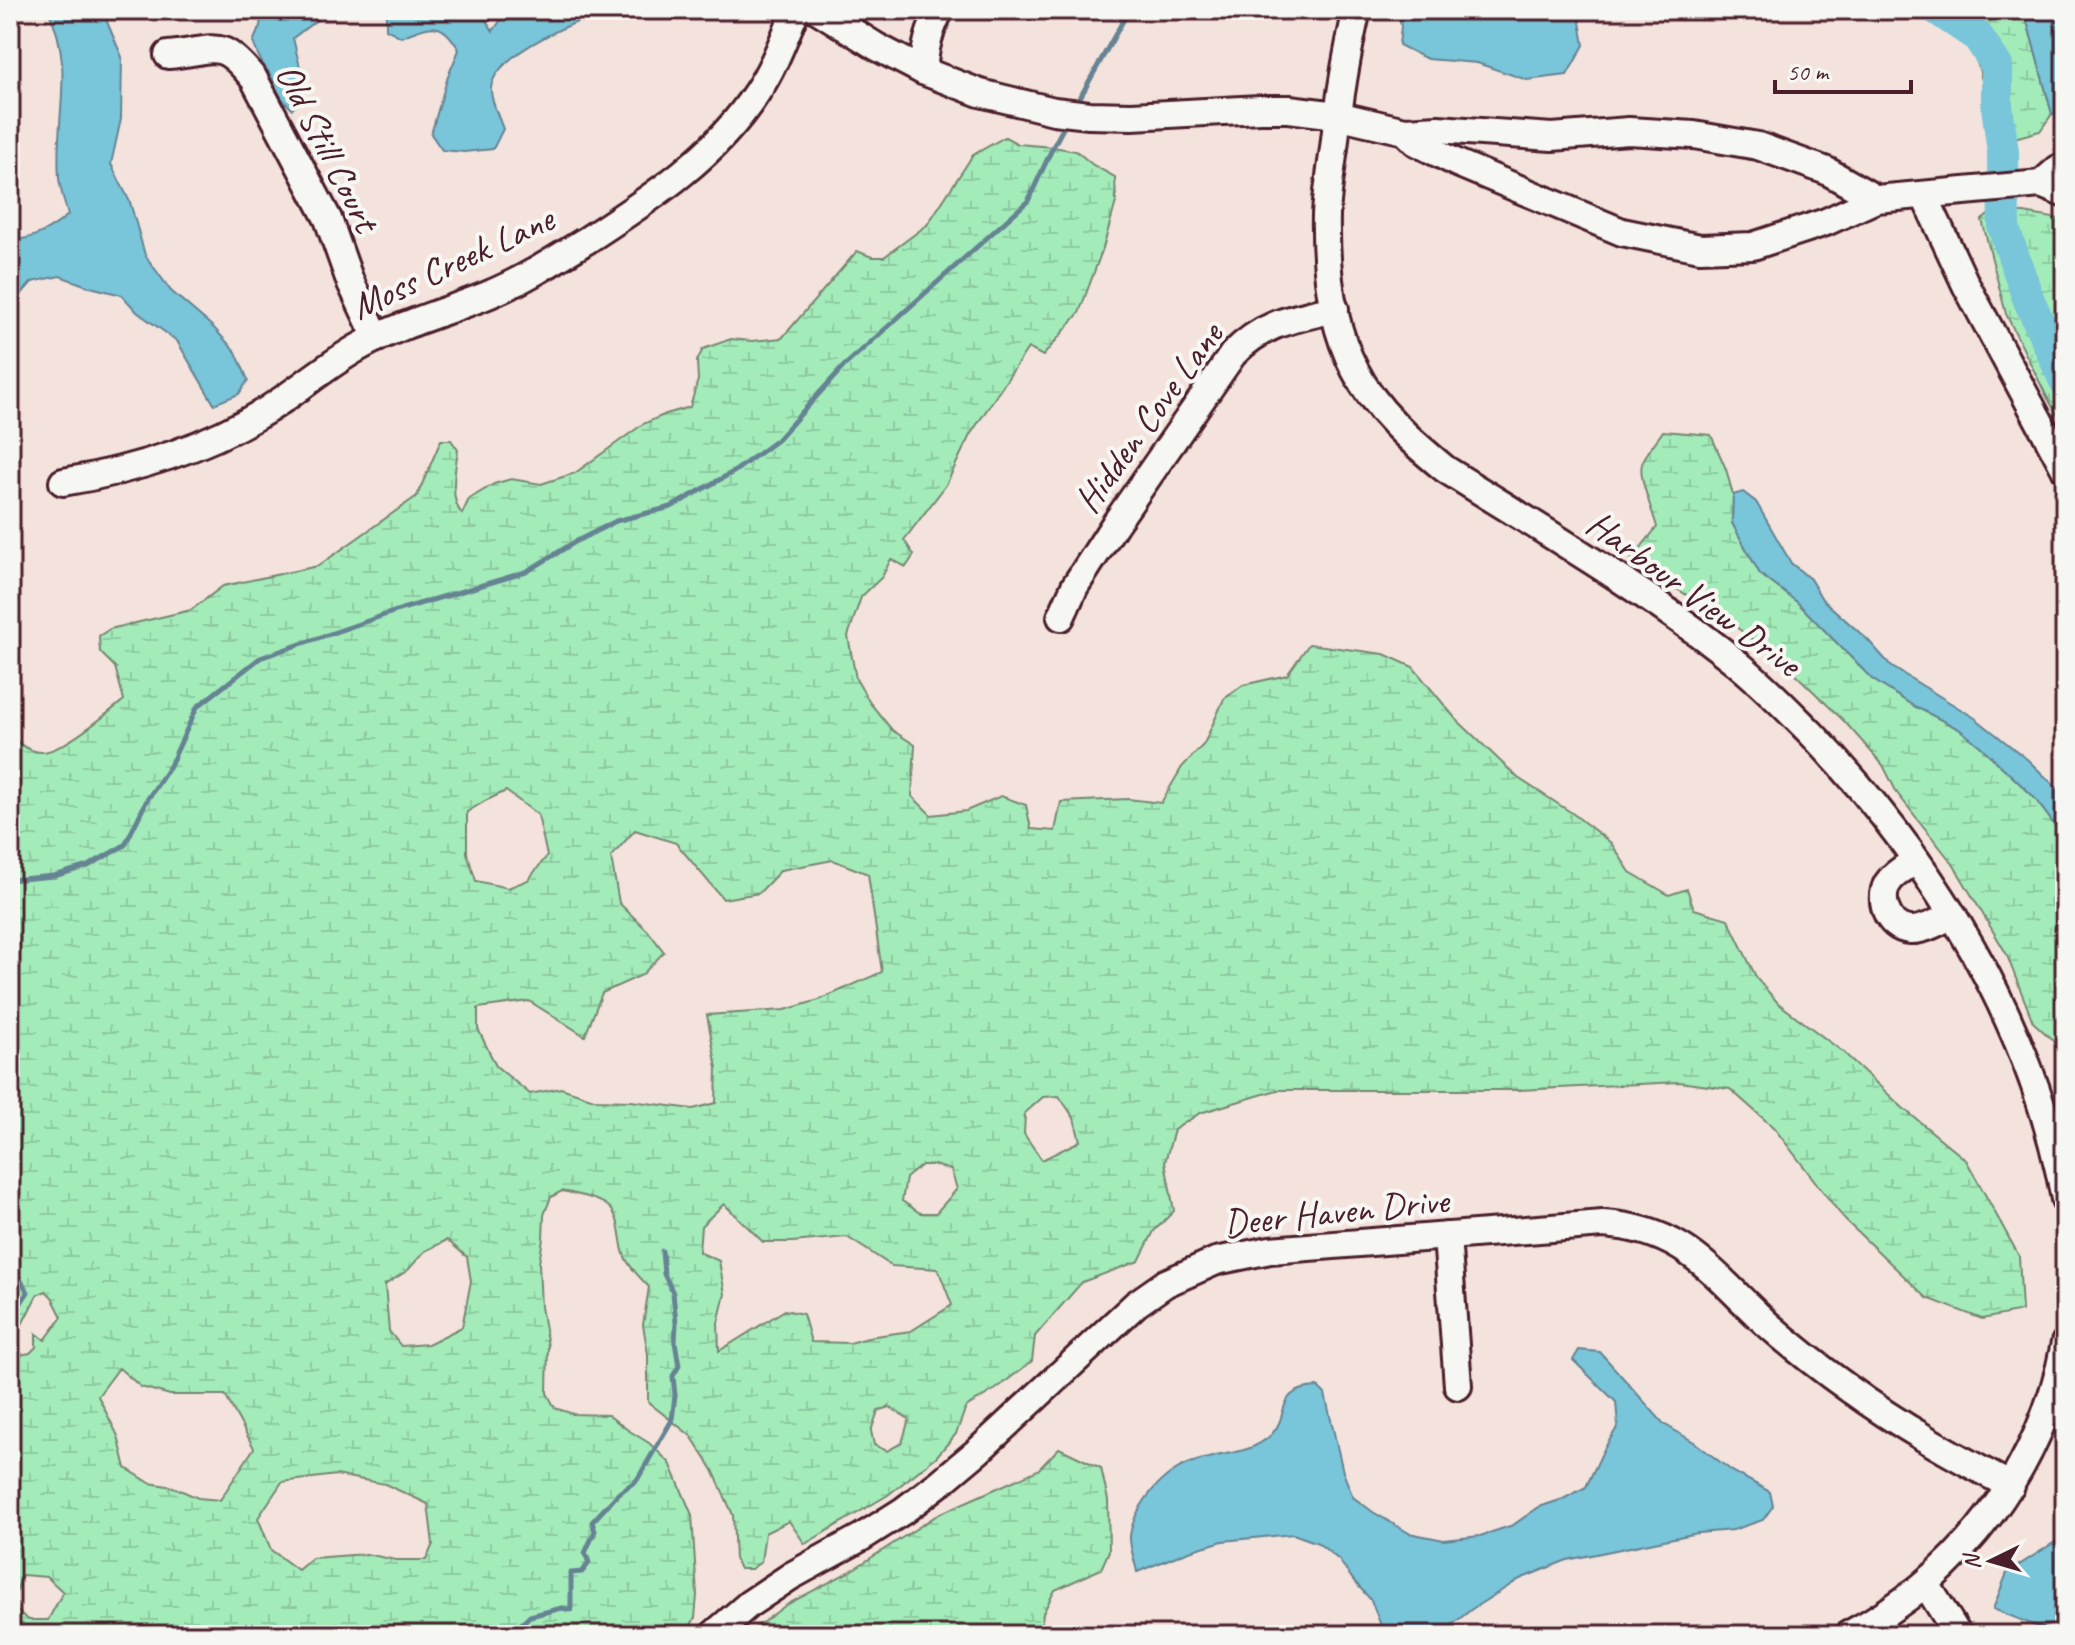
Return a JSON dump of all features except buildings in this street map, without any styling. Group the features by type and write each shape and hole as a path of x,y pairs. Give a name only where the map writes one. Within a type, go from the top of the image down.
{"street":[{"name":"Moss Creek Lane","path":"63,482 142,465 226,433 377,338 489,294 548,264 617,220 683,174 723,136 758,92 796,10"},
{"path":"818,10 923,71 980,93 1054,111 1132,116 1289,109 1337,115 1405,131 1438,129 1552,137 1629,131 1694,135 1758,146 1827,171 1876,199"},
{"path":"923,71 926,46 940,10"},
{"name":"Harbour View Drive","path":"1357,10 1337,115 1326,213 1327,256 1344,346 1368,393 1420,449 1445,469 1636,589 1734,660 1787,708 1837,760 1916,860 1953,915 1996,995 2048,1126 2065,1199"},
{"name":"Old Still Court","path":"168,55 221,49 240,62 254,79 328,219 350,281 377,338"},
{"path":"1405,131 1416,142 1457,163 1622,232 1700,248 1753,246 1826,222 1876,199 2045,188 2058,169 2065,166"},
{"path":"1924,195 1966,285 2065,469"},
{"name":"Hidden Cove Lane","path":"1061,617 1075,586 1099,549 1233,354 1259,331 1335,309"},
{"path":"1916,860 1889,880 1884,892 1890,920 1910,930 1953,915"},
{"name":"Deer Haven Drive","path":"713,1635 749,1604 903,1511 941,1482 1136,1304 1174,1279 1216,1261 1251,1252 1603,1224 1650,1231 1692,1253 1778,1333 1847,1387 1907,1429 2011,1486"},
{"path":"1447,1236 1458,1386"},
{"path":"1848,1635 1926,1584 1978,1531 2011,1486 2039,1434 2064,1355"},
{"path":"1926,1584 1958,1635"}],"green space":[{"path":"1916,10 2024,10 2052,114 2040,131 1989,140 1982,82 1972,52 1954,35"},
{"path":"1005,137 1018,144 1076,151 1115,177 1116,202 1079,313 1043,356 1028,348 970,435 946,485 904,540 914,555 906,567 891,559 882,577 861,597 848,636 856,679 870,703 892,730 915,745 912,796 931,815 966,811 1001,796 1026,805 1031,829 1055,831 1061,802 1128,799 1161,803 1182,767 1204,744 1224,699 1243,685 1287,675 1309,644 1384,654 1413,667 1455,718 1518,778 1611,843 1630,872 1669,895 1687,889 1694,909 1728,919 1757,979 1778,1003 1843,1052 1903,1108 1966,1160 2019,1256 2022,1311 1982,1319 1927,1298 1845,1220 1774,1128 1730,1089 1679,1082 1519,1090 1277,1090 1200,1113 1174,1130 1165,1162 1174,1211 1154,1231 1139,1261 1082,1282 1035,1336 1032,1361 966,1407 956,1434 936,1457 888,1495 805,1544 789,1521 765,1533 761,1562 751,1569 740,1569 735,1559 733,1515 713,1470 691,1436 648,1402 648,1354 643,1325 649,1287 625,1257 611,1209 595,1199 562,1191 551,1197 544,1215 539,1263 541,1307 548,1346 547,1393 555,1408 573,1414 608,1415 649,1443 670,1463 692,1515 697,1595 695,1618 685,1635 10,1635 10,1357 30,1353 36,1347 36,1333 45,1340 62,1317 46,1291 37,1295 10,1348 10,735 25,747 43,752 62,745 85,730 124,700 115,667 100,652 99,636 110,629 191,610 223,586 318,566 417,496 441,440 451,440 458,450 454,492 462,514 469,499 494,484 511,479 541,484 575,473 643,424 690,407 698,380 697,361 703,349 731,339 752,341 782,338 857,251 872,257 884,257 927,225 973,155","holes":["506,791 538,815 547,856 528,880 508,888 476,881 467,853 467,812","635,830 676,843 723,899 759,893 781,870 833,860 868,874 882,972 819,1000 785,1010 707,1015 717,1068 716,1103 693,1109 597,1100 561,1088 530,1094 496,1066 478,1029 478,1008 529,1001 585,1036 602,993 642,975 664,952 648,931 619,903 611,857","1059,1096 1074,1118 1080,1141 1042,1160 1024,1134 1025,1113 1043,1097","922,1165 951,1170 957,1189 936,1213 920,1213 902,1201 906,1178","724,1204 763,1242 847,1237 892,1266 938,1269 952,1305 911,1331 850,1343 811,1342 803,1314 785,1310 719,1351 718,1323 725,1294 719,1261 699,1252 701,1226","447,1240 467,1257 471,1281 462,1327 428,1344 401,1346 389,1331 385,1285 408,1270 425,1251","119,1368 141,1387 170,1395 225,1395 254,1448 220,1500 198,1498 173,1487 150,1483 126,1468 118,1436 98,1396","889,1407 909,1419 902,1443 887,1451 874,1445 871,1431 878,1411","336,1475 385,1484 428,1504 433,1544 426,1560 396,1560 366,1554 312,1558 298,1570 271,1550 258,1518 282,1482","22,1575 47,1577 63,1592 48,1620 29,1620 17,1611 15,1596"]},
{"path":"1991,213 2024,213 2065,220 2065,428 2006,314 1982,220"},
{"path":"1663,431 1711,435 1733,495 1732,523 1760,574 1797,602 1872,679 1912,705 1959,729 1979,745 2033,796 2065,839 2065,1073 2058,1045 2033,1022 2006,953 1953,864 1897,793 1883,765 1844,721 1787,666 1731,623 1631,560 1657,527 1641,470 1645,456"},
{"path":"1059,1448 1101,1468 1108,1500 1109,1551 1101,1569 1055,1590 1043,1613 1040,1635 746,1635 786,1605 849,1572 939,1514 1038,1470"}],"water":[{"path":"48,10 102,10 122,57 121,119 111,164 130,202 145,255 171,291 213,327 236,352 248,380 239,394 214,404 177,341 137,312 122,295 60,276 32,282 10,307 10,240 41,233 68,215 61,192 58,156 61,52"},
{"path":"262,10 340,10 322,16 293,38 304,99 292,109 280,95 253,42 260,26"},
{"path":"382,10 483,10 493,31 508,10 591,10 589,18 532,44 504,65 495,76 491,88 503,129 493,149 464,152 442,150 431,134 459,50 447,33 435,27 401,37 386,29 386,14"},
{"path":"1397,10 1578,10 1584,45 1567,75 1527,80 1477,63 1427,59 1399,45 1401,26"},
{"path":"2024,10 2065,10 2065,113 2052,114"},
{"path":"1743,492 1756,502 1791,563 1810,579 1822,599 1868,640 1892,667 1975,718 2028,760 2065,796 2065,839 2033,796 1979,745 1959,729 1912,705 1872,679 1797,602 1760,574 1732,523 1733,495"},
{"path":"1579,1350 1600,1352 1664,1424 1732,1471 1770,1492 1773,1506 1763,1520 1733,1530 1698,1533 1567,1560 1520,1579 1472,1609 1449,1627 1446,1635 1381,1635 1371,1600 1339,1560 1318,1543 1293,1534 1223,1541 1137,1572 1130,1544 1132,1527 1140,1508 1159,1483 1186,1465 1241,1451 1264,1441 1277,1427 1285,1404 1294,1393 1318,1387 1325,1394 1343,1472 1353,1497 1373,1512 1409,1533 1444,1540 1480,1536 1513,1525 1539,1507 1586,1487 1618,1426 1616,1402 1573,1360"},
{"path":"2061,1538 2065,1539 2065,1619 2041,1628 1993,1609 2007,1573"}],"waterway":[{"path":"1077,103 1129,10"},
{"path":"1938,10 1978,37 1997,66 2004,229 2028,298 2065,381"},
{"path":"10,880 54,876 88,866 125,845 147,800 170,766 197,707 260,658 402,609 526,572 616,521 671,507 735,471 777,440 844,366 1028,201 1068,119"},
{"path":"534,1635 520,1625 530,1616 562,1608 571,1610 571,1573 582,1572 589,1563 585,1553 595,1531 592,1522 619,1493 637,1480 672,1420 675,1395 673,1376 679,1366 673,1293 664,1274 662,1251"},
{"path":"10,1263 28,1292 10,1320"}]}
